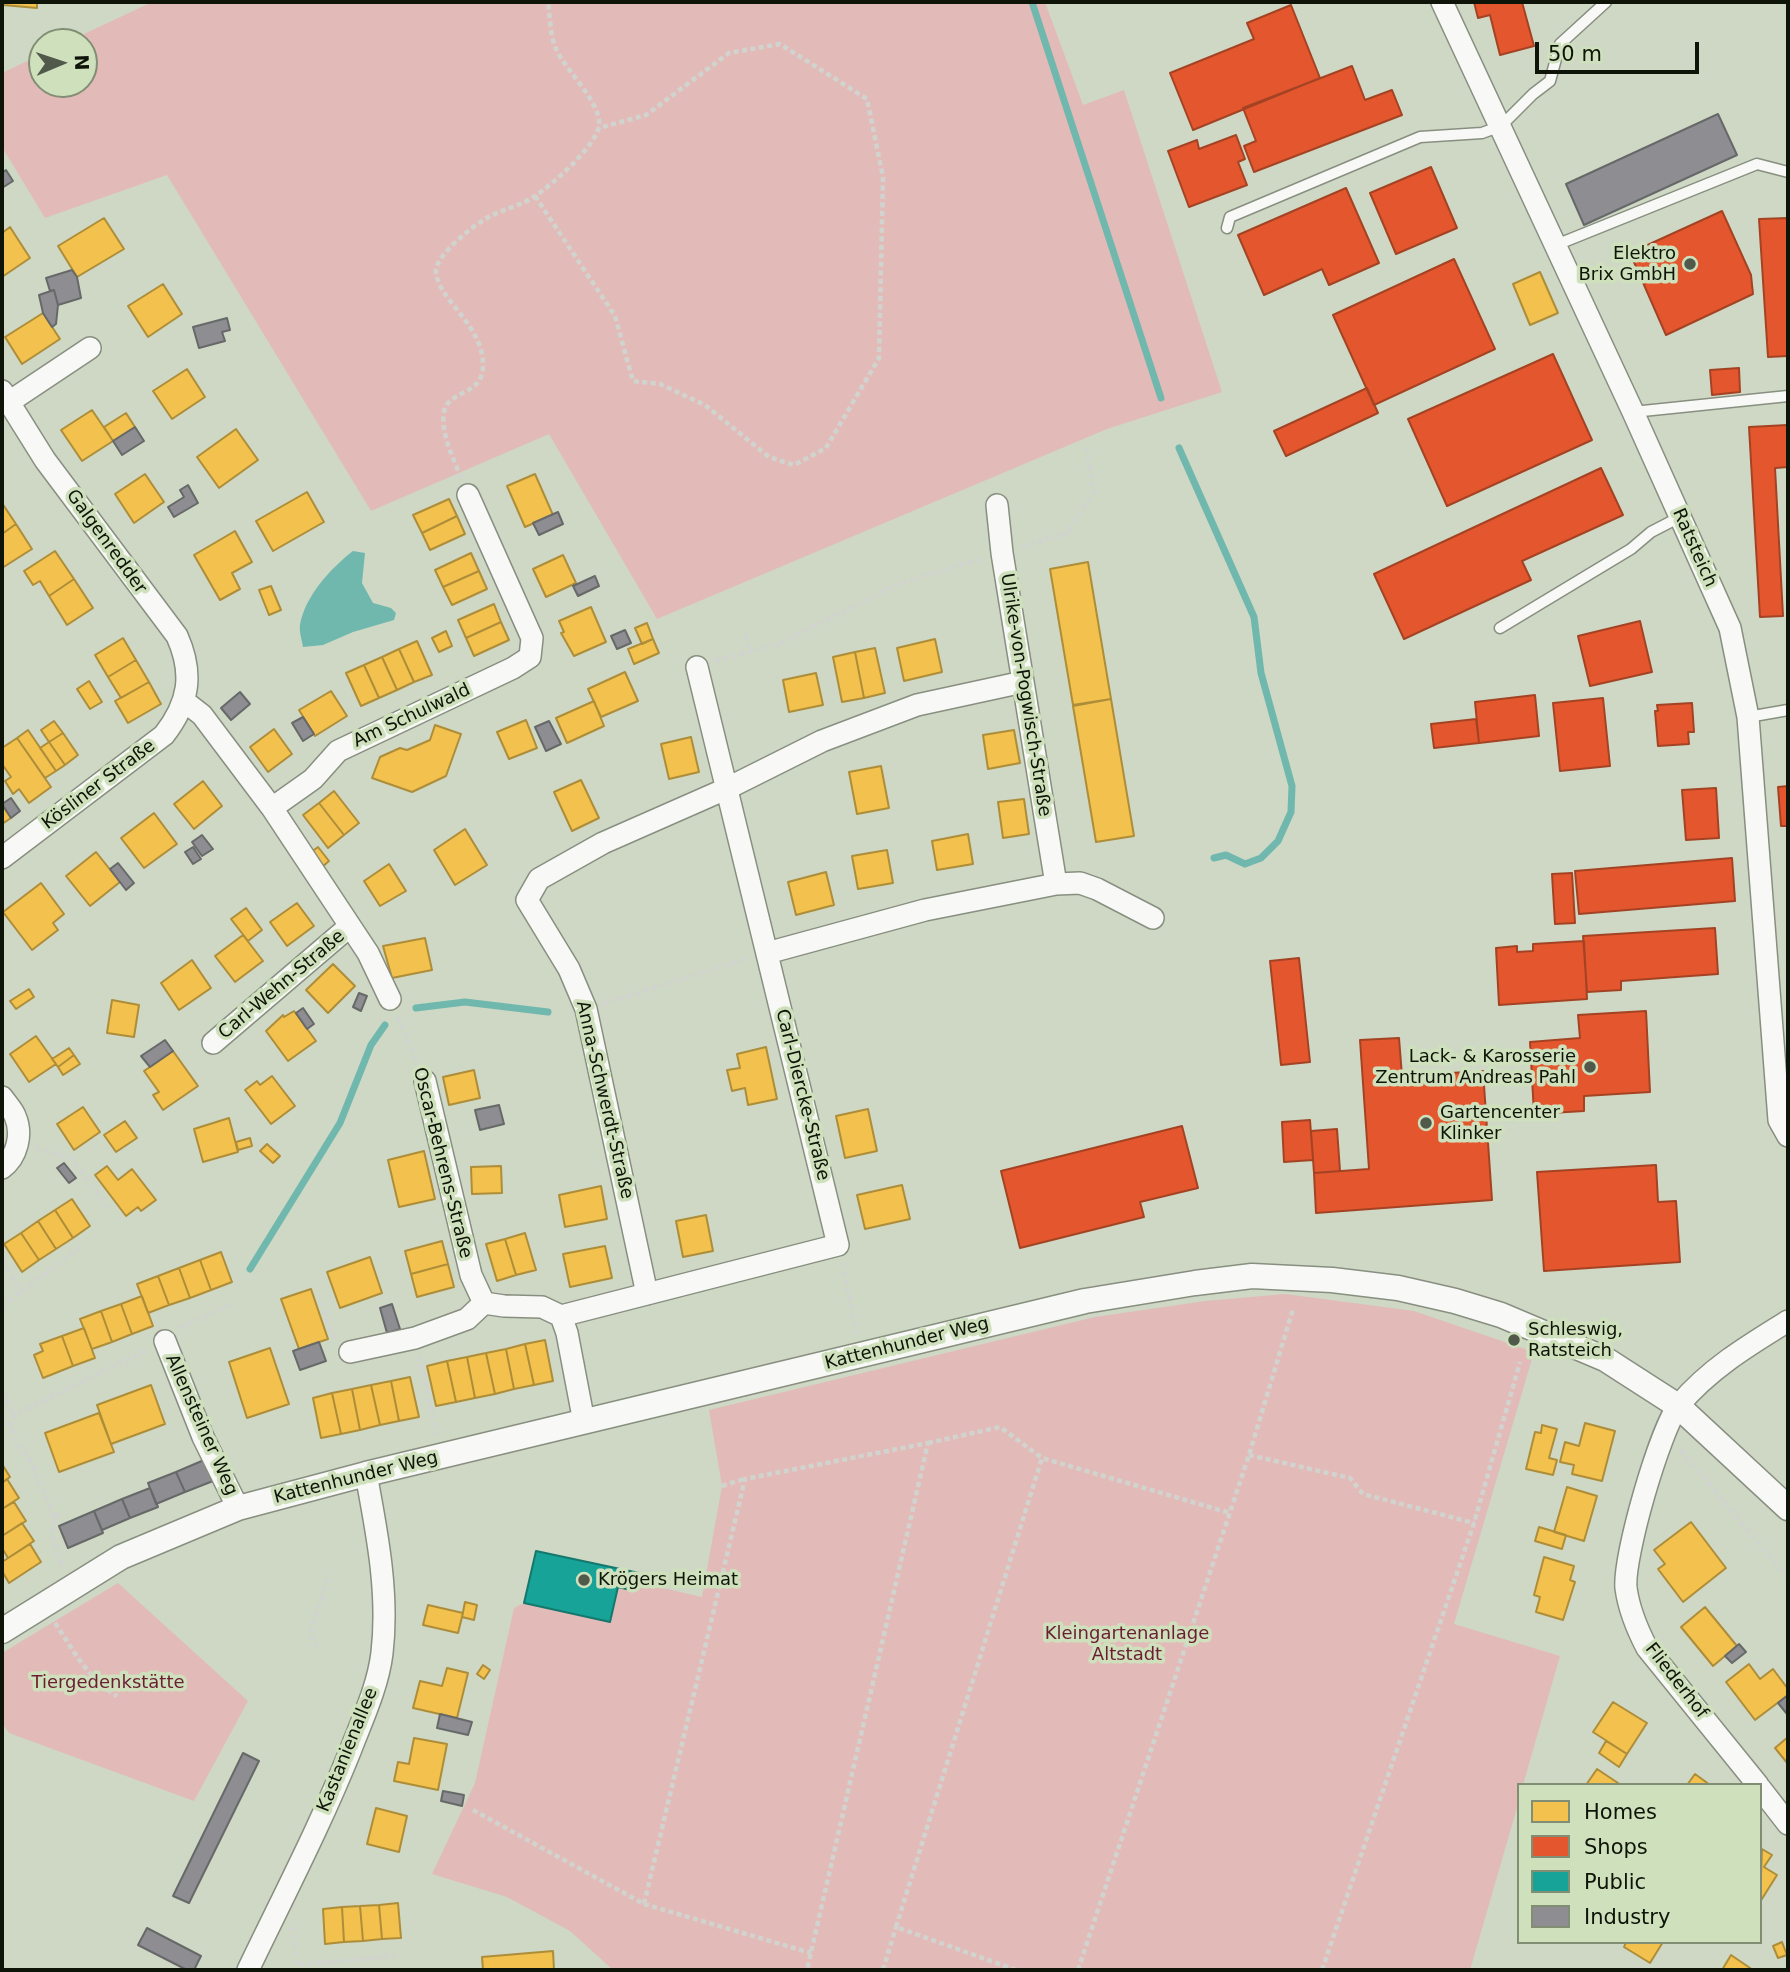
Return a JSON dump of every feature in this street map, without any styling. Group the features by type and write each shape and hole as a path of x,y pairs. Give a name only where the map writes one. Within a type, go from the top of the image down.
{"street":[{"name":"Ratsteich","path":"1442,2 1633,412 1730,628 1748,717 1779,1120 1788,1136"},
{"path":"6,396 90,348"},
{"name":"Galgenredder","path":"6,396 45,460 177,636 187,669 184,701"},
{"name":"Am Schulwald","path":"272,808 313,779 338,751 513,668 530,657 532,638 468,495"},
{"name":"Ulrike-von-Pogwisch-Straße","path":"996,505 1056,884"},
{"name":"Carl-Diercke-Straße","path":"698,667 838,1245"},
{"path":"728,788 822,741 918,705 1023,681"},
{"path":"184,701 202,715 272,808"},
{"name":"Kösliner Straße","path":"2,858 164,735 177,719 184,701"},
{"name":"Anna-Schwerdt-Straße","path":"647,1294 586,1010 569,969 527,900 539,880 603,843 728,788"},
{"name":"Carl-Wehn-Straße","path":"272,808 368,953 390,999"},
{"path":"767,953 925,910 1056,884 1080,883 1153,918"},
{"name":"Carl-Wehn-Straße","path":"213,1043 350,926"},
{"name":"Oscar-Behrens-Straße","path":"425,1081 471,1275 484,1303"},
{"path":"2,1097 16,1116 18,1142 11,1161 2,1168"},
{"path":"350,1352 415,1338 467,1319 484,1303 542,1307 561,1316 838,1245"},
{"name":"Kattenhunder Weg","path":"2,1631 121,1557 238,1508 366,1474 1085,1301 1252,1276 1332,1280 1398,1288 1455,1301 1501,1315 1605,1359 1678,1406 1788,1508"},
{"path":"561,1316 568,1333 584,1422"},
{"path":"1678,1406 1731,1356 1788,1321"},
{"name":"Allensteiner Weg","path":"165,1341 203,1437 238,1508"},
{"name":"Fliederhof","path":"1678,1406 1664,1430 1629,1553 1626,1587 1634,1622 1647,1648 1757,1783"},
{"name":"Kastanienallee","path":"248,1970 340,1776 370,1701 382,1654 383,1590 380,1550 366,1474"},
{"name":"Fliederhof","path":"1762,1790 1788,1824"}],"lane":[{"path":"1227,228 1230,217 1420,136 1482,133 1501,126 1550,81 1560,44 1606,2"},
{"path":"1556,246 1757,164 1788,172"},
{"path":"1633,412 1788,396"},
{"path":"1500,628 1612,560 1651,532 1680,517"},
{"path":"1748,717 1788,710"}],"path":[{"path":"468,495 445,433 444,410 452,400 473,389 483,376 484,356 462,313 438,285 436,268 444,253 487,218 535,197 584,151 599,128 598,112 555,47 548,2"},
{"path":"535,197 615,316 634,381 660,384 705,405 769,457 794,465 826,448 879,358 883,177 867,99 780,44 729,53 646,115 599,128"},
{"path":"698,667 778,644 898,584 1067,533 1094,492 1086,446"},
{"path":"746,635 750,652"},
{"path":"586,1010 767,953"},
{"name":"Oscar-Behrens-Straße","path":"402,1023 425,1081"},
{"path":"18,1142 72,1159 110,1211"},
{"path":"838,1245 861,1355"},
{"path":"2,1306 82,1246"},
{"path":"2,1261 21,1292"},
{"path":"321,1302 334,1340 350,1352"},
{"path":"13,1415 165,1341 185,1325 233,1304"},
{"path":"1078,1970 1250,1455 1293,1310"},
{"path":"415,1338 441,1456"},
{"path":"1322,1970 1474,1523 1520,1362"},
{"path":"2,1396 5,1395 13,1415 10,1424 16,1441 30,1459 57,1516 52,1535 71,1588"},
{"path":"722,1486 1000,1427 1042,1458 1230,1513"},
{"path":"1664,1430 1788,1578"},
{"path":"807,1970 928,1443"},
{"path":"1250,1455 1350,1478 1363,1494 1474,1523"},
{"path":"883,1970 1042,1458"},
{"path":"644,1904 745,1479"},
{"path":"317,1647 310,1634 329,1574"},
{"path":"43,1605 88,1674 117,1696"},
{"path":"473,1810 644,1904 811,1953"},
{"path":"274,1917 293,1930 296,1965 395,1956"},
{"path":"896,1927 1016,1970"}],"green space":[{"path":"152,2 1045,2 1083,105 1124,90 1222,392 1107,429 657,619 549,434 371,511 167,175 45,218 2,147 2,73 28,61 28,98 98,98 97,28"},
{"name":"Kleingartenanlage Altstadt","path":"1285,1294 1414,1311 1534,1352 1454,1624 1560,1656 1524,1783 1517,1783 1517,1808 1470,1970 613,1970 570,1931 507,1897 432,1874 475,1783 514,1608 524,1603 610,1622 618,1587 635,1591 646,1584 702,1597 722,1486 709,1410 1095,1317 1205,1301"},
{"name":"Tiergedenkstätte","path":"118,1583 248,1701 194,1801 9,1733 2,1723 2,1653"}],"water":[{"path":"353,551 365,553 362,583 373,603 391,608 396,613 394,620 353,632 323,645 303,647 300,625 307,604 328,574"}],"building: Homes":[{"path":"3,2 37,2 37,8 3,5"},
{"path":"104,218 124,249 77,277 58,246"},
{"path":"10,227 30,258 2,277 2,233"},
{"path":"1540,272 1558,313 1530,325 1513,284"},
{"path":"163,284 182,314 148,337 128,306"},
{"path":"43,313 60,339 22,364 5,337"},
{"path":"187,369 205,397 172,419 153,391"},
{"path":"92,410 113,441 82,461 61,430"},
{"path":"126,413 135,427 113,441 104,427"},
{"path":"236,429 258,460 219,488 197,457"},
{"path":"145,474 164,502 134,523 115,494"},
{"path":"535,474 553,515 525,527 507,486"},
{"path":"307,492 324,522 273,551 256,521"},
{"path":"449,499 457,516 422,533 413,515"},
{"path":"2,503 16,524 2,534"},
{"path":"457,516 465,534 430,550 422,533"},
{"path":"16,524 32,549 2,568 2,534"},
{"path":"235,531 252,562 232,573 240,589 220,600 194,555"},
{"path":"55,551 74,579 49,596 40,581 33,585 24,571"},
{"path":"471,553 479,571 443,587 435,570"},
{"path":"563,555 576,583 546,597 533,569"},
{"path":"1088,562 1111,699 1073,705 1050,569"},
{"path":"479,571 487,589 452,605 443,587"},
{"path":"74,579 93,608 67,625 49,596"},
{"path":"271,586 281,610 269,615 259,590"},
{"path":"494,604 501,622 466,638 458,620"},
{"path":"591,607 606,642 574,656 561,633 564,632 559,621"},
{"path":"501,622 509,640 474,656 466,638"},
{"path":"647,623 653,639 642,644 635,628"},
{"path":"446,631 452,646 439,652 432,638"},
{"path":"123,638 136,660 108,677 95,655"},
{"path":"653,639 659,653 634,664 628,649"},
{"path":"935,639 942,672 904,681 897,648"},
{"path":"417,641 432,675 414,682 399,649"},
{"path":"875,648 885,693 864,698 855,652"},
{"path":"399,649 414,682 397,690 382,657"},
{"path":"855,652 864,698 842,702 833,657"},
{"path":"382,657 397,690 379,698 364,665"},
{"path":"136,660 149,682 121,698 108,677"},
{"path":"364,665 379,698 361,706 346,673"},
{"path":"625,672 638,701 601,717 588,689"},
{"path":"816,673 823,705 789,712 783,680"},
{"path":"89,681 102,702 90,709 77,689"},
{"path":"149,682 161,704 128,723 115,701"},
{"path":"331,691 347,716 315,736 299,710"},
{"path":"1111,699 1134,836 1096,842 1073,706"},
{"path":"594,701 604,726 567,743 556,718"},
{"path":"526,720 537,748 509,759 497,732"},
{"path":"54,721 63,733 49,742 41,730"},
{"path":"435,725 461,734 446,776 412,792 372,778 380,757 430,740"},
{"path":"274,729 292,754 268,772 250,747"},
{"path":"28,730 56,771 45,778 17,738"},
{"path":"1014,730 1020,763 988,769 983,735"},
{"path":"63,733 78,755 65,765 49,742"},
{"path":"691,737 699,772 669,779 661,744"},
{"path":"17,738 51,787 29,803 19,789 13,794 5,781 11,777 2,764 2,748"},
{"path":"49,742 65,765 56,771 40,748"},
{"path":"881,766 889,808 857,814 849,772"},
{"path":"581,780 599,818 572,831 554,792"},
{"path":"203,781 222,806 194,829 174,804"},
{"path":"334,791 359,823 344,835 319,803"},
{"path":"1024,799 1029,834 1003,838 998,802"},
{"path":"319,803 344,835 328,848 303,815"},
{"path":"2,805 11,818 2,824"},
{"path":"154,813 177,844 144,868 121,838"},
{"path":"465,829 487,865 455,885 434,850"},
{"path":"968,834 973,864 937,870 932,841"},
{"path":"318,847 329,861 321,868 310,853"},
{"path":"887,850 893,883 858,889 852,856"},
{"path":"96,852 120,882 90,906 66,876"},
{"path":"389,864 406,891 380,906 364,881"},
{"path":"826,872 834,905 796,915 788,882"},
{"path":"41,883 64,914 53,923 58,930 32,950 3,912"},
{"path":"297,903 314,926 287,946 270,922"},
{"path":"246,908 262,930 248,941 231,919"},
{"path":"243,935 263,961 235,982 215,956"},
{"path":"425,938 432,970 392,978 383,946"},
{"path":"192,960 211,988 179,1010 161,983"},
{"path":"333,964 355,986 328,1013 306,990"},
{"path":"29,989 34,997 16,1009 10,1001"},
{"path":"112,1000 139,1005 134,1037 107,1033"},
{"path":"294,1011 316,1041 288,1061 266,1031 283,1015 284,1017"},
{"path":"36,1036 56,1064 29,1082 10,1054"},
{"path":"766,1047 777,1099 748,1105 745,1088 732,1091 727,1070 740,1068 737,1054"},
{"path":"69,1048 74,1055 58,1067 52,1059"},
{"path":"173,1051 198,1086 163,1110 153,1095 159,1092 144,1071"},
{"path":"74,1055 80,1064 63,1075 58,1067"},
{"path":"474,1070 480,1098 449,1105 443,1077"},
{"path":"272,1076 295,1106 271,1124 245,1090 257,1081 260,1085"},
{"path":"83,1107 100,1132 74,1150 57,1124"},
{"path":"868,1109 877,1151 845,1158 836,1116"},
{"path":"229,1118 238,1152 203,1162 194,1129"},
{"path":"125,1121 137,1138 116,1152 104,1135"},
{"path":"250,1138 252,1146 238,1150 236,1142"},
{"path":"267,1144 280,1156 273,1163 260,1151"},
{"path":"424,1151 435,1199 399,1207 388,1160"},
{"path":"107,1166 118,1180 132,1169 156,1200 141,1211 138,1207 126,1216 95,1175"},
{"path":"501,1166 502,1193 472,1194 471,1167"},
{"path":"902,1185 910,1219 865,1229 857,1195"},
{"path":"601,1186 607,1219 565,1227 559,1195"},
{"path":"72,1199 90,1226 73,1238 55,1210"},
{"path":"55,1210 73,1238 56,1249 38,1221"},
{"path":"706,1215 713,1251 683,1257 676,1221"},
{"path":"38,1221 56,1249 39,1260 21,1233"},
{"path":"21,1233 39,1260 22,1272 4,1244"},
{"path":"525,1233 536,1270 516,1275 505,1239"},
{"path":"505,1239 516,1275 497,1281 486,1244"},
{"path":"442,1241 448,1264 411,1274 405,1251"},
{"path":"605,1246 612,1278 570,1287 563,1254"},
{"path":"221,1252 232,1282 211,1290 200,1260"},
{"path":"370,1257 382,1293 340,1308 327,1272"},
{"path":"200,1260 211,1290 190,1298 179,1268"},
{"path":"448,1264 454,1287 417,1297 411,1274"},
{"path":"179,1268 190,1298 169,1305 158,1276"},
{"path":"158,1276 169,1305 148,1313 137,1284"},
{"path":"311,1289 328,1339 299,1349 281,1299"},
{"path":"142,1296 153,1326 132,1334 121,1304"},
{"path":"121,1304 132,1334 112,1342 101,1311"},
{"path":"101,1311 112,1342 92,1349 80,1319"},
{"path":"84,1328 95,1358 73,1366 62,1336"},
{"path":"62,1336 73,1366 43,1378 34,1355 43,1351 40,1344"},
{"path":"545,1340 553,1381 534,1385 525,1344"},
{"path":"525,1344 534,1385 514,1389 506,1349"},
{"path":"270,1348 289,1404 247,1418 229,1362"},
{"path":"506,1349 514,1389 495,1394 486,1353"},
{"path":"486,1353 495,1394 475,1398 467,1357"},
{"path":"467,1357 475,1398 456,1402 447,1361"},
{"path":"447,1361 456,1402 436,1406 427,1366"},
{"path":"410,1377 419,1417 399,1421 391,1381"},
{"path":"391,1381 399,1421 380,1425 371,1385"},
{"path":"151,1385 165,1424 111,1444 97,1405"},
{"path":"371,1385 380,1425 360,1430 352,1389"},
{"path":"352,1389 360,1430 341,1434 332,1393"},
{"path":"332,1393 341,1434 321,1438 313,1398"},
{"path":"99,1413 114,1452 59,1472 45,1433"},
{"path":"1585,1423 1615,1431 1602,1481 1572,1474 1574,1465 1560,1462 1565,1442 1579,1446"},
{"path":"1542,1425 1557,1429 1549,1458 1557,1460 1553,1475 1526,1469 1535,1432 1541,1433"},
{"path":"2,1464 10,1477 2,1483"},
{"path":"7,1479 19,1498 2,1509 2,1483"},
{"path":"1567,1487 1597,1496 1584,1541 1554,1532"},
{"path":"14,1502 26,1521 2,1536 2,1509"},
{"path":"1691,1522 1726,1568 1683,1602 1658,1569 1665,1564 1654,1550"},
{"path":"22,1523 34,1541 8,1558 2,1548 2,1536"},
{"path":"1539,1527 1566,1535 1562,1549 1535,1541"},
{"path":"30,1544 41,1562 9,1583 2,1571 2,1562"},
{"path":"1544,1557 1574,1566 1570,1580 1575,1582 1563,1620 1536,1612 1540,1597 1534,1595"},
{"path":"465,1602 477,1605 474,1620 462,1617"},
{"path":"428,1605 463,1613 458,1633 423,1625"},
{"path":"1705,1607 1737,1646 1713,1666 1681,1627"},
{"path":"1749,1664 1760,1679 1773,1669 1788,1689 1788,1695 1755,1720 1726,1682"},
{"path":"483,1665 490,1670 484,1679 477,1674"},
{"path":"447,1668 468,1673 457,1718 413,1708 420,1681 442,1686"},
{"path":"1613,1702 1647,1723 1627,1754 1593,1732"},
{"path":"1788,1737 1788,1764 1775,1748"},
{"path":"414,1738 447,1744 438,1790 394,1781 398,1762 409,1764"},
{"path":"1606,1741 1627,1754 1619,1767 1599,1753"},
{"path":"1597,1769 1618,1783 1587,1783"},
{"path":"1695,1774 1707,1783 1688,1783"},
{"path":"376,1808 407,1816 399,1852 367,1844"},
{"path":"1762,1849 1772,1855 1764,1867 1777,1875 1762,1899"},
{"path":"398,1903 401,1938 382,1939 379,1905"},
{"path":"379,1905 382,1939 363,1941 360,1906"},
{"path":"360,1906 363,1941 344,1942 342,1907"},
{"path":"342,1907 344,1942 325,1944 323,1909"},
{"path":"1782,1942 1787,1955 1778,1958 1773,1946"},
{"path":"1625,1944 1662,1944 1650,1963 1624,1947"},
{"path":"553,1951 554,1970 483,1970 482,1957"},
{"path":"1731,1955 1753,1970 1722,1970"}],"building: Shops":[{"path":"1474,2 1522,2 1534,46 1500,55 1490,15 1478,18"},
{"path":"1291,5 1320,78 1193,130 1170,73 1254,39 1247,23"},
{"path":"1352,66 1365,100 1392,90 1402,115 1254,172 1244,146 1256,141 1243,108"},
{"path":"1236,135 1245,159 1238,162 1247,185 1189,207 1168,151 1197,140 1199,149"},
{"path":"1431,167 1457,228 1396,254 1370,193"},
{"path":"1346,188 1379,263 1329,285 1322,269 1264,295 1238,235"},
{"name":"Elektro Brix GmbH","path":"1722,211 1751,275 1753,294 1666,335 1630,253"},
{"path":"1788,218 1788,356 1768,357 1759,219"},
{"path":"1454,259 1495,349 1374,405 1333,315"},
{"path":"1553,354 1592,440 1447,506 1408,419"},
{"path":"1739,368 1740,392 1712,395 1710,370"},
{"path":"1367,388 1378,413 1286,456 1274,431"},
{"path":"1788,425 1788,467 1775,468 1783,616 1760,617 1749,427"},
{"path":"1601,468 1623,515 1522,561 1531,580 1404,639 1374,574"},
{"path":"1640,621 1652,672 1590,686 1578,636"},
{"path":"1535,695 1539,736 1479,743 1475,702"},
{"path":"1603,698 1610,766 1560,771 1553,703"},
{"path":"1692,703 1694,732 1688,732 1689,744 1658,746 1655,711 1658,711 1657,705"},
{"path":"1476,719 1479,743 1434,748 1431,724"},
{"path":"1788,786 1788,826 1781,826 1778,787"},
{"path":"1716,788 1719,838 1686,840 1682,790"},
{"path":"1732,858 1735,901 1579,914 1575,871"},
{"path":"1572,873 1575,923 1555,924 1552,874"},
{"path":"1715,928 1718,974 1621,981 1621,990 1587,992 1583,936"},
{"path":"1584,941 1587,999 1499,1005 1496,948 1517,946 1517,952 1533,951 1533,944"},
{"path":"1299,958 1310,1062 1281,1065 1270,961"},
{"name":"Lack- & Karosserie Zentrum Andreas Pahl","path":"1646,1011 1650,1092 1584,1096 1584,1111 1534,1114 1530,1042 1580,1038 1578,1015"},
{"name":"Gartencenter Klinker","path":"1399,1038 1402,1076 1483,1071 1492,1200 1316,1213 1314,1173 1369,1169 1360,1040"},
{"path":"1310,1120 1313,1160 1284,1162 1282,1122"},
{"path":"1182,1126 1198,1188 1140,1202 1144,1217 1020,1248 1001,1171"},
{"path":"1337,1129 1340,1171 1314,1173 1311,1131"},
{"path":"1656,1165 1658,1202 1676,1201 1680,1262 1544,1271 1537,1172"}],"building: Public":[{"name":"Krögers Heimat","path":"536,1551 639,1573 635,1591 618,1587 610,1622 524,1603"}],"building: Industry":[{"path":"1718,114 1737,155 1584,225 1566,184"},
{"path":"6,170 13,181 2,188 2,173"},
{"path":"72,270 77,277 81,298 58,305 54,290 50,291 46,278"},
{"path":"54,290 58,305 56,324 52,327 43,313 39,295"},
{"path":"227,318 230,330 222,332 225,341 199,348 193,327"},
{"path":"135,427 144,441 122,455 113,441"},
{"path":"188,485 198,503 174,517 168,507 184,497 180,490"},
{"path":"558,512 563,524 539,535 533,523"},
{"path":"595,576 599,586 578,596 573,586"},
{"path":"625,630 631,643 617,649 611,636"},
{"path":"240,692 250,704 231,720 221,708"},
{"path":"303,717 314,734 303,741 292,723"},
{"path":"549,721 561,744 546,751 535,727"},
{"path":"11,798 20,811 11,818 2,804"},
{"path":"202,835 213,849 202,856 192,842"},
{"path":"193,847 201,859 193,864 185,852"},
{"path":"118,863 134,883 126,890 110,869"},
{"path":"359,993 367,996 361,1011 353,1007"},
{"path":"303,1008 314,1024 307,1029 296,1013"},
{"path":"165,1040 173,1051 150,1067 141,1056"},
{"path":"499,1105 504,1124 480,1130 475,1110"},
{"path":"64,1163 76,1178 69,1183 57,1168"},
{"path":"392,1304 400,1329 387,1333 380,1308"},
{"path":"319,1342 326,1361 300,1370 293,1351"},
{"path":"204,1460 213,1481 185,1492 176,1472"},
{"path":"176,1472 185,1492 156,1504 148,1483"},
{"path":"150,1488 158,1507 130,1518 122,1499"},
{"path":"122,1499 130,1518 102,1530 94,1511"},
{"path":"94,1511 103,1533 68,1548 59,1526"},
{"path":"1739,1644 1746,1652 1732,1663 1725,1656"},
{"path":"1788,1695 1788,1714 1787,1714 1778,1703"},
{"path":"440,1714 472,1722 468,1735 437,1728"},
{"path":"243,1753 259,1761 189,1903 173,1896"},
{"path":"443,1791 464,1795 462,1806 441,1801"},
{"path":"147,1928 201,1956 194,1970 187,1970 138,1945"}],"waterway":[{"path":"1032,2 1161,398"},
{"path":"1179,448 1254,617 1261,673 1292,786 1291,812 1278,841 1261,858 1245,864 1226,855 1214,858"},
{"path":"416,1008 465,1002 548,1012"},
{"path":"250,1269 340,1123 371,1045 385,1025"}],"place":[{"name":"Elektro Brix GmbH","path":"1690,264"},
{"name":"Lack- & Karosserie Zentrum Andreas Pahl","path":"1590,1067"},
{"name":"Gartencenter Klinker","path":"1426,1123"},
{"name":"Schleswig, Ratsteich","path":"1514,1340"},
{"name":"Krögers Heimat","path":"584,1580"}]}
